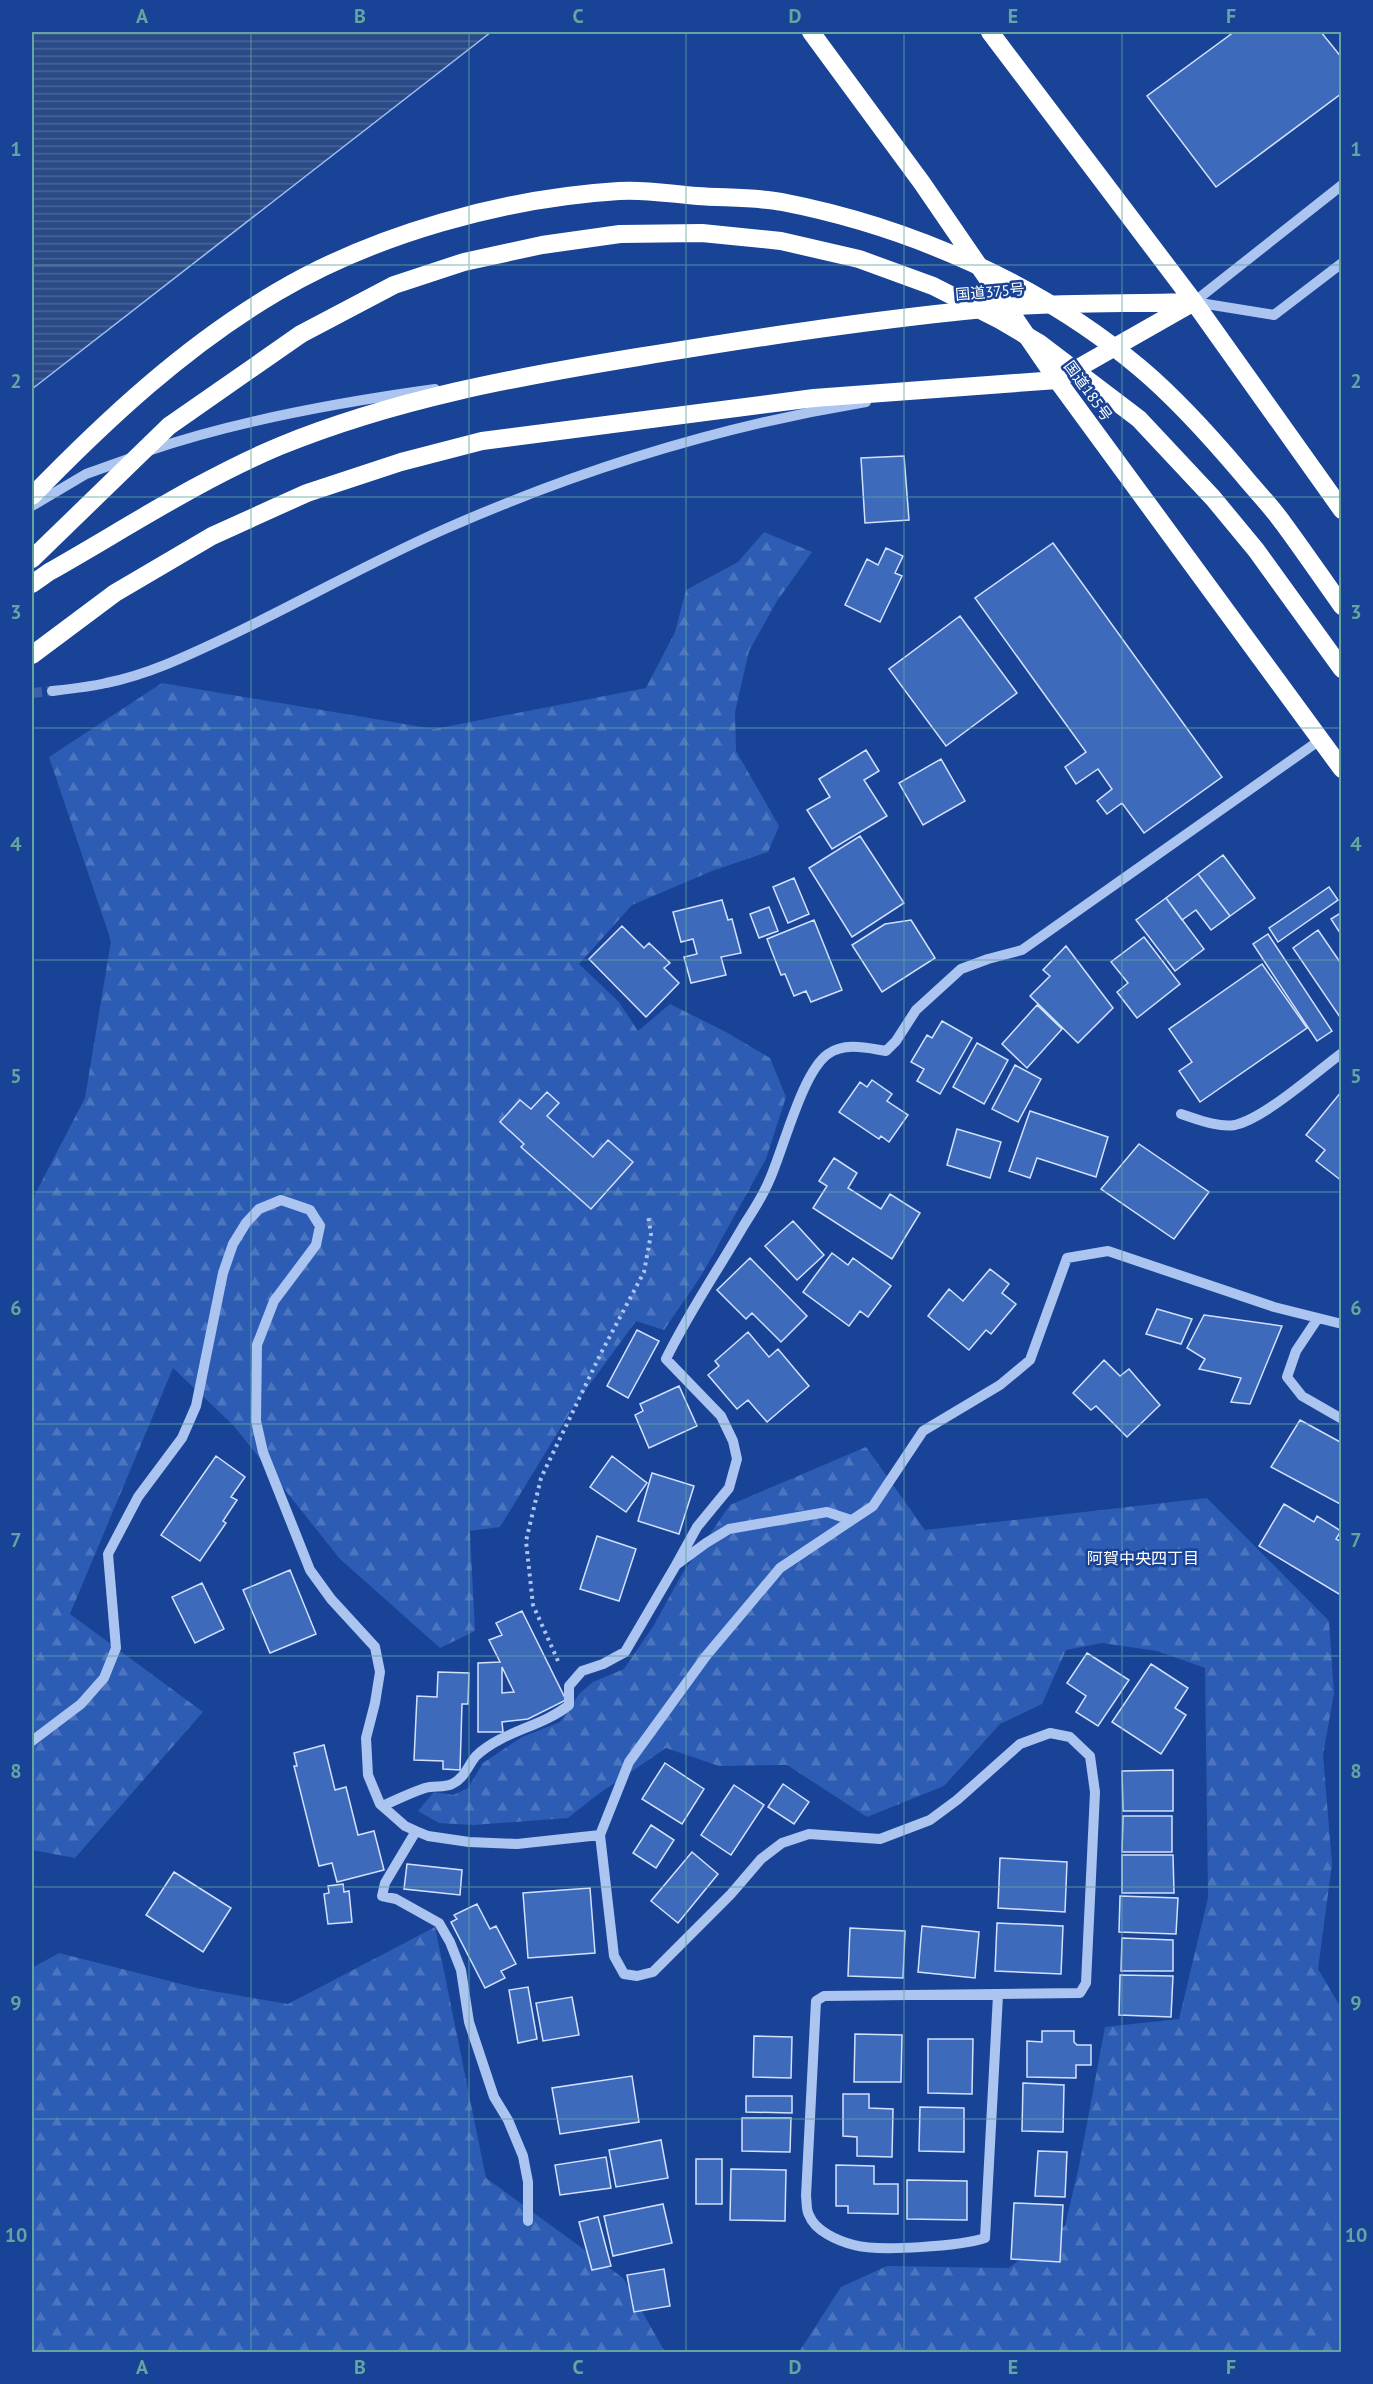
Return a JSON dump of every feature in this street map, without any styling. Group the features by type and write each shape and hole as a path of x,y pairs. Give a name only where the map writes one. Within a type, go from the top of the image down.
{"highway":[{"name":"国道185号","path":"811,32 888,136 1058,380 1341,769"},
{"path":"990,32 1194,302 1340,504"},
{"path":"32,496 130,401 208,337 279,291 366,248 455,219 544,199 622,190 769,201 849,219 936,247 1018,287 1083,326 1138,367 1181,405 1282,521 1341,606"},
{"path":"32,559 169,426 301,334 394,285 464,262 542,245 620,234 702,233 781,241 859,259 933,286 1040,343 1139,419 1198,481 1256,550 1341,669"},
{"name":"国道375号","path":"32,584 198,485 281,446 376,412 430,397 522,376 765,336 1007,307 1194,302"},
{"path":"32,655 115,593 212,536 307,493 401,462 494,440 814,398 1058,380 1194,302"}],"street":[{"path":"1194,302 1341,185"},
{"path":"1194,302 1274,315 1341,263"},
{"path":"32,506 86,474 152,450 232,428 372,398 522,376"},
{"path":"52,691 108,683 153,669 262,620 366,565 436,533 564,481 665,449 765,422 943,389"},
{"path":"382,1806 427,1787 452,1784 466,1773 475,1757 491,1746 511,1734 556,1716 570,1705 569,1686 582,1671 603,1664 624,1652 697,1527 729,1488 737,1459 733,1441 721,1416 666,1359 684,1322 720,1267 769,1182 802,1094 813,1072 829,1054 854,1045 886,1051 896,1041 916,1010 961,969 1022,950 1320,740"},
{"path":"1181,1114 1208,1123 1233,1125 1257,1116 1341,1053"},
{"path":"32,1741 81,1704 104,1678 116,1648 108,1554 138,1497 182,1438 196,1406 223,1273 233,1244 246,1223 260,1209 281,1200 310,1210 320,1226 316,1245 274,1301 259,1338 256,1421 263,1452 310,1569 331,1599 375,1647 380,1672 366,1738 368,1775 382,1806 405,1826 428,1836 469,1842 517,1844 600,1835"},
{"path":"998,1995 985,2238 972,2243 892,2248 855,2246 826,2234 809,2215 806,2196 816,2001 825,1996 1080,1994 1086,1983 1095,1792 1090,1756 1070,1737 1050,1733 1020,1744 957,1800 930,1820 880,1839 809,1834 782,1843 761,1859 679,1949 653,1972 637,1976 624,1974 614,1956 600,1835 629,1762 706,1656 780,1568 873,1506 923,1431 1000,1385 1030,1360 1067,1258 1108,1251 1274,1307 1341,1324"},
{"path":"1318,1318 1296,1351 1287,1377 1302,1396 1341,1419"},
{"path":"676,1565 729,1529 827,1512 851,1520"},
{"path":"416,1831 385,1883 382,1896 396,1899 439,1923 450,1942 461,1970 469,2022 494,2097 508,2120 523,2156 528,2182 528,2221"}],"path":[{"path":"569,1686 533,1605 526,1541 541,1478 600,1353 644,1272 651,1234 648,1215"}],"green space":[{"path":"764,532 812,552 777,601 749,651 735,712 736,751 779,826 768,852 712,871 632,905 579,964 619,1002 638,1031 670,1004 726,1032 770,1058 786,1097 766,1159 701,1276 664,1330 636,1321 574,1406 500,1527 470,1531 475,1631 440,1648 340,1559 233,1425 173,1368 70,1614 203,1712 75,1858 32,1850 32,1200 85,1098 111,941 49,757 162,683 434,729 646,688 675,632 686,590 738,562"},
{"path":"866,1447 925,1530 1207,1498 1329,1621 1334,1693 1323,1755 1332,1864 1318,1969 1341,2008 1341,2352 799,2352 841,2287 887,2266 1009,2268 1065,2226 1079,2166 1105,2027 1179,2019 1208,1898 1205,1668 1157,1651 1102,1643 1066,1650 1042,1704 1000,1724 944,1786 867,1817 787,1765 719,1766 666,1748 597,1795 568,1818 473,1825 439,1823 418,1811 434,1792 453,1795 468,1788 483,1763 522,1737 560,1722 580,1693 593,1682 624,1669 654,1625 682,1574 730,1505"},
{"path":"435,1927 486,2178 623,2278 665,2352 32,2352 32,1968 59,1953 201,1989 288,2004"}],"shaded area":[{"path":"32,32 491,32 32,389"}],"building":[{"path":"1234,32 1321,32 1342,58 1342,93 1216,187 1147,96"},
{"path":"904,456 909,520 865,523 861,458"},
{"path":"1053,543 1222,777 1144,833 1122,803 1107,814 1097,801 1112,789 1098,769 1076,784 1065,767 1086,752 975,598"},
{"path":"886,548 903,556 895,573 902,576 880,622 845,605 867,559 878,565"},
{"path":"960,616 1017,693 946,746 889,669"},
{"path":"866,750 879,771 864,780 887,816 832,849 807,810 830,797 819,779"},
{"path":"941,759 965,801 923,825 899,783"},
{"path":"860,836 904,903 852,937 809,868"},
{"path":"1223,855 1255,898 1230,916 1198,874"},
{"path":"1198,874 1230,916 1211,930 1196,910 1182,920 1166,898"},
{"path":"794,878 809,914 788,923 773,887"},
{"path":"1329,887 1338,900 1278,942 1269,928"},
{"path":"1166,898 1204,949 1175,971 1136,920"},
{"path":"722,900 728,920 732,919 741,953 721,957 726,975 691,983 684,957 697,954 693,939 681,942 673,912"},
{"path":"769,907 778,931 759,938 750,914"},
{"path":"1342,912 1342,936 1331,919"},
{"path":"814,920 842,990 811,1002 806,991 794,996 785,974 781,975 767,939"},
{"path":"911,920 935,958 882,992 852,945 885,924"},
{"path":"622,926 644,948 649,943 670,963 664,968 679,983 646,1017 589,959"},
{"path":"1318,930 1342,965 1342,1020 1293,948"},
{"path":"1268,934 1332,1031 1317,1041 1253,944"},
{"path":"1144,937 1180,984 1137,1018 1117,992 1128,983 1111,962"},
{"path":"1066,946 1113,1008 1078,1043 1030,996 1050,976 1043,970"},
{"path":"1262,964 1307,1028 1200,1102 1179,1071 1192,1062 1169,1029"},
{"path":"1037,1005 1062,1029 1027,1068 1002,1044"},
{"path":"942,1021 972,1038 940,1094 917,1081 924,1069 911,1062 927,1035 932,1038"},
{"path":"977,1043 1008,1060 984,1104 953,1087"},
{"path":"1015,1065 1041,1079 1018,1122 992,1109"},
{"path":"872,1080 892,1094 887,1101 908,1115 889,1142 881,1136 879,1139 839,1112 860,1082 867,1087"},
{"path":"547,1092 559,1103 547,1116 593,1157 608,1140 633,1162 591,1209 521,1147 524,1144 500,1122 520,1100 531,1109"},
{"path":"1341,1092 1342,1181 1316,1161 1325,1150 1306,1135"},
{"path":"1030,1111 1108,1137 1096,1177 1037,1158 1030,1178 1009,1171"},
{"path":"957,1129 1001,1142 990,1178 947,1165"},
{"path":"1139,1144 1209,1192 1174,1239 1101,1189"},
{"path":"834,1158 857,1173 848,1188 881,1209 890,1194 920,1213 892,1259 813,1208 827,1186 819,1181"},
{"path":"793,1221 824,1255 797,1280 765,1246"},
{"path":"832,1253 848,1265 853,1258 891,1286 868,1317 860,1311 849,1326 803,1292"},
{"path":"750,1258 807,1316 781,1342 752,1313 746,1319 717,1290"},
{"path":"990,1269 1009,1284 1002,1293 1016,1304 991,1334 986,1330 969,1350 928,1316 949,1289 963,1301"},
{"path":"1157,1309 1192,1319 1181,1344 1146,1334"},
{"path":"1204,1315 1282,1326 1250,1404 1231,1402 1241,1378 1199,1369 1205,1359 1187,1348"},
{"path":"637,1330 659,1341 628,1398 607,1386"},
{"path":"748,1332 769,1357 778,1349 809,1386 767,1422 748,1400 737,1409 708,1375 719,1366 715,1361"},
{"path":"1104,1360 1120,1376 1129,1369 1160,1405 1127,1437 1096,1406 1091,1410 1073,1393"},
{"path":"679,1386 697,1426 649,1448 635,1415 643,1411 640,1404"},
{"path":"1300,1420 1342,1443 1342,1505 1271,1467"},
{"path":"216,1456 245,1477 231,1497 237,1500 223,1521 226,1523 200,1561 161,1535"},
{"path":"612,1456 647,1483 626,1512 590,1487"},
{"path":"652,1473 694,1486 679,1534 638,1521"},
{"path":"1284,1504 1314,1522 1317,1516 1341,1531 1336,1539 1342,1542 1342,1590 1339,1594 1259,1546"},
{"path":"597,1536 636,1549 619,1601 580,1589"},
{"path":"290,1570 316,1634 270,1653 243,1590"},
{"path":"202,1583 224,1629 195,1643 172,1597"},
{"path":"522,1611 566,1700 528,1719 502,1722 503,1732 478,1732 478,1663 500,1662 489,1640 502,1635 496,1623","holes":["502,1667 514,1692 502,1693"]},
{"path":"1087,1653 1129,1680 1098,1726 1076,1712 1086,1696 1067,1683"},
{"path":"1151,1664 1188,1688 1175,1708 1186,1715 1161,1754 1112,1722"},
{"path":"438,1672 469,1673 468,1704 462,1704 460,1770 443,1769 443,1761 414,1760 417,1696 437,1697"},
{"path":"324,1745 335,1790 346,1787 358,1835 374,1831 384,1870 337,1882 332,1863 319,1866 294,1766 297,1766 294,1753"},
{"path":"665,1763 704,1789 682,1824 642,1799"},
{"path":"1173,1770 1173,1811 1123,1811 1122,1771"},
{"path":"783,1784 809,1802 794,1824 768,1807"},
{"path":"734,1785 764,1805 731,1855 701,1835"},
{"path":"1123,1816 1172,1816 1172,1852 1122,1852"},
{"path":"651,1825 674,1840 656,1868 633,1853"},
{"path":"692,1852 718,1874 678,1923 651,1901"},
{"path":"1122,1855 1173,1855 1174,1893 1122,1893"},
{"path":"1000,1858 1067,1862 1065,1912 998,1908"},
{"path":"407,1864 462,1870 460,1895 404,1889"},
{"path":"174,1872 231,1908 203,1952 146,1915"},
{"path":"343,1884 344,1892 349,1891 352,1922 328,1924 324,1894 329,1893 328,1886"},
{"path":"590,1888 595,1953 528,1958 523,1893"},
{"path":"1120,1896 1178,1898 1176,1934 1119,1932"},
{"path":"477,1904 490,1929 496,1926 516,1964 501,1971 505,1978 485,1988 451,1922 457,1919 454,1915"},
{"path":"997,1923 1063,1926 1061,1974 995,1971"},
{"path":"922,1926 979,1932 975,1978 918,1972"},
{"path":"850,1928 905,1931 903,1978 848,1976"},
{"path":"1122,1938 1173,1940 1173,1971 1121,1971"},
{"path":"1120,1975 1173,1976 1171,2017 1119,2015"},
{"path":"528,1987 537,2039 518,2043 509,1990"},
{"path":"572,1997 579,2035 543,2041 536,2003"},
{"path":"1042,2031 1074,2031 1074,2042 1077,2045 1091,2045 1091,2065 1076,2065 1076,2078 1027,2077 1027,2041 1042,2042"},
{"path":"855,2034 902,2035 901,2082 854,2082"},
{"path":"754,2036 792,2037 791,2078 753,2077"},
{"path":"928,2039 973,2039 972,2094 928,2093"},
{"path":"632,2076 639,2122 560,2134 552,2088"},
{"path":"1023,2083 1064,2085 1063,2132 1022,2131"},
{"path":"843,2094 869,2094 869,2108 893,2109 892,2157 857,2156 857,2137 843,2136"},
{"path":"746,2096 792,2096 792,2113 746,2112"},
{"path":"920,2107 964,2108 964,2152 919,2151"},
{"path":"742,2118 791,2118 790,2152 742,2151"},
{"path":"661,2140 668,2178 616,2187 609,2150"},
{"path":"1038,2151 1067,2152 1065,2197 1035,2196"},
{"path":"606,2157 611,2188 560,2195 555,2165"},
{"path":"696,2159 722,2159 722,2204 696,2204"},
{"path":"836,2165 874,2166 874,2184 898,2184 898,2214 848,2213 848,2206 836,2206"},
{"path":"731,2169 786,2170 785,2221 730,2220"},
{"path":"907,2180 967,2181 967,2220 907,2219"},
{"path":"1014,2203 1063,2205 1060,2262 1011,2259"},
{"path":"663,2204 672,2243 613,2256 604,2216"},
{"path":"598,2217 611,2266 592,2270 579,2222"},
{"path":"664,2269 670,2306 634,2312 627,2275"}],"tunnel":[{"path":"32,693 52,691"}],"district":[{"name":"阿賀中央四丁目","path":"1143,1558"}]}
